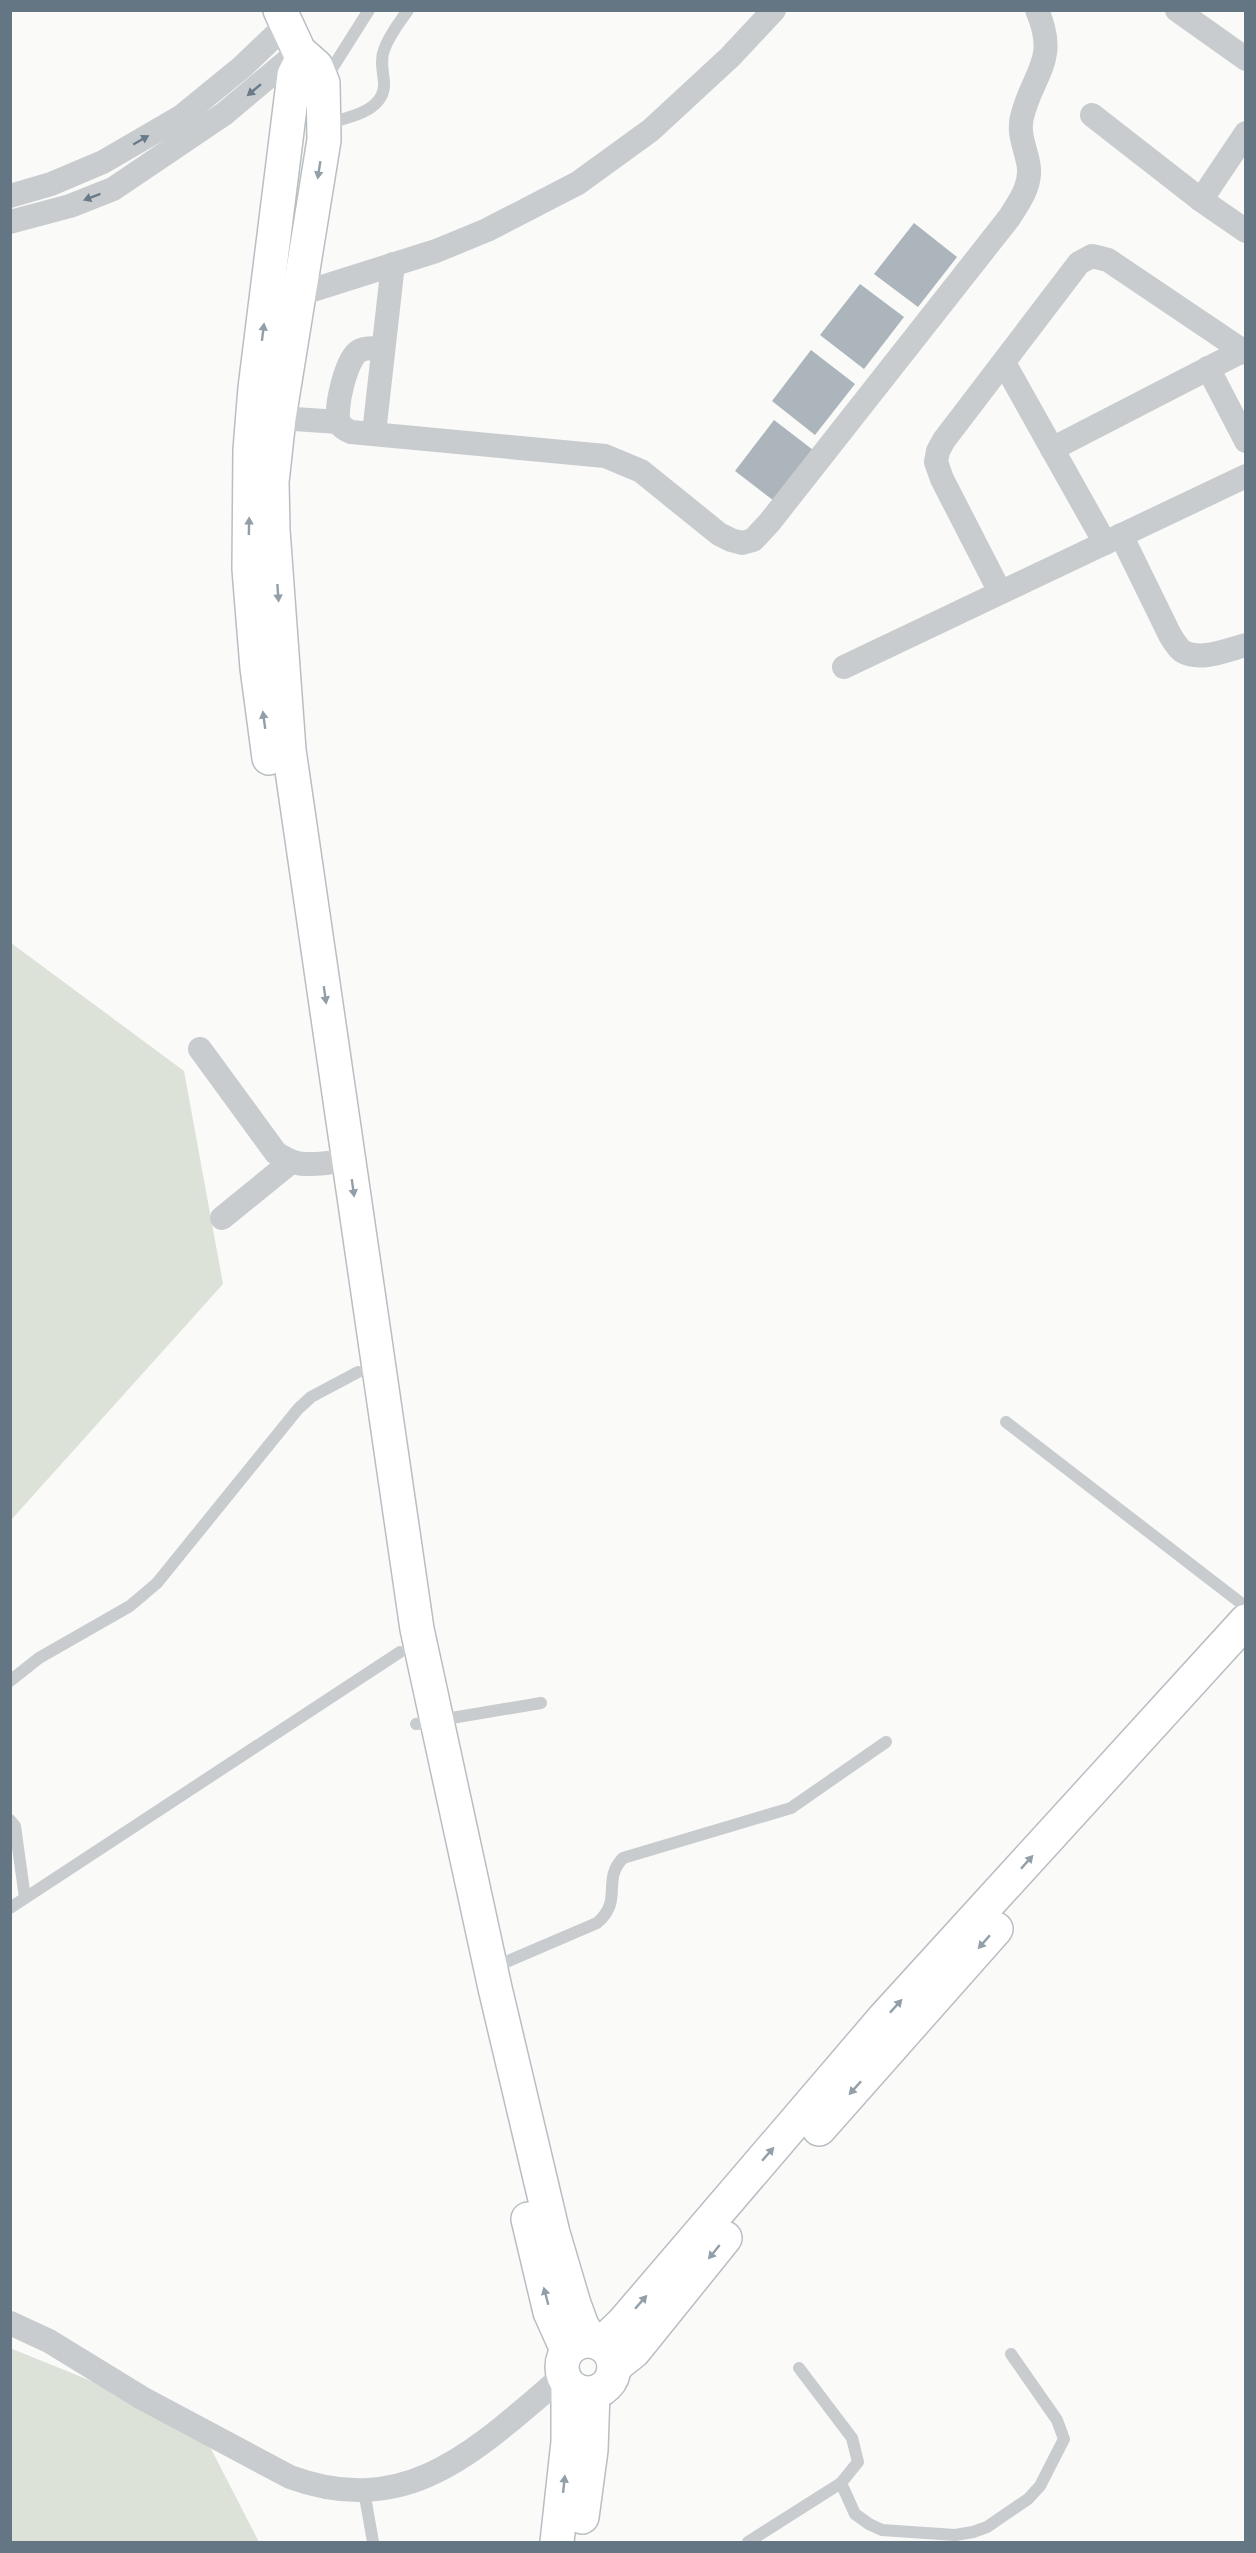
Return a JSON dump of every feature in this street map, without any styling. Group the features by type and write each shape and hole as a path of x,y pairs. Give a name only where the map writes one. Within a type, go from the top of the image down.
{"street":[{"path":"300,294 436,251 487,230 578,183 651,130 730,57 774,10"},
{"path":"382,349 370,348 358,351 350,358 346,369 339,422 343,428 351,432 614,459 641,471 719,534 742,543 753,540 769,523 900,357 1022,197 1028,180 1029,164 1022,140 1022,117 1044,62 1047,46 1037,10"},
{"path":"1181,12 1245,59"},
{"path":"292,36 315,66 323,82 324,140 279,418 272,482 273,530 289,750 417,1629 426,1723 474,1992 544,2293 585,2365 568,2442 557,2542"},
{"path":"10,196 51,184 103,162 182,116 242,68 292,36"},
{"path":"10,222 70,206 113,189 224,114 292,36"},
{"path":"292,36 294,75 255,388 250,450 249,569 257,668 327,1163 400,1652 426,1723 491,1968 553,2233 582,2326 591,2450 579,2542"},
{"path":"1092,115 1201,200 1245,231"},
{"path":"1201,200 1245,133"},
{"path":"1000,592 942,479 936,462 938,451 970,403 1004,363 1079,263 1092,256 1108,260 1244,352"},
{"path":"272,259 305,262"},
{"path":"374,433 393,264"},
{"path":"1052,449 1244,352"},
{"path":"1004,363 1052,449 1113,539 1181,650 1192,655 1208,655 1245,645"},
{"path":"1209,368 1245,441"},
{"path":"279,418 339,422"},
{"path":"844,667 1245,476"},
{"path":"200,1048 276,1152 291,1162 301,1165 327,1163"},
{"path":"222,1218 291,1162"},
{"path":"10,2323 49,2341 142,2398 290,2477 306,2483 364,2491 383,2490 432,2474 487,2440 585,2365 884,2018 1245,1621"},
{"path":"585,2365 634,2351 760,2195 1245,1647"}],"lane":[{"path":"323,82 369,10"},
{"path":"324,124 361,114 379,98 385,85 382,68 383,51 395,27 408,10"},
{"path":"10,1681 39,1658 130,1606 143,1596 157,1583 298,1409 311,1397 358,1372"},
{"path":"1006,1422 1245,1607"},
{"path":"10,1908 400,1652"},
{"path":"426,1723 541,1703"},
{"path":"491,1968 597,1923 610,1908 615,1866 623,1858 791,1808 886,1742"},
{"path":"10,1820 15,1826 25,1898"},
{"path":"841,2482 855,2514 882,2530 955,2535 973,2532 987,2527 1028,2499 1040,2486 1060,2451 1064,2439 1058,2420 1011,2354"},
{"path":"748,2542 841,2482 858,2462 852,2438 799,2368"},
{"path":"364,2491 373,2542"}],"shaded area":[{"path":"11,943 184,1071 223,1284 11,1520"},
{"path":"10,2348 111,2389 207,2441 259,2542 11,2542"}],"building":[{"path":"914,223 957,257 918,307 874,274"},
{"path":"860,284 904,317 864,369 820,335"},
{"path":"811,350 855,384 815,435 772,401"},
{"path":"774,420 817,453 778,504 735,471"}]}
